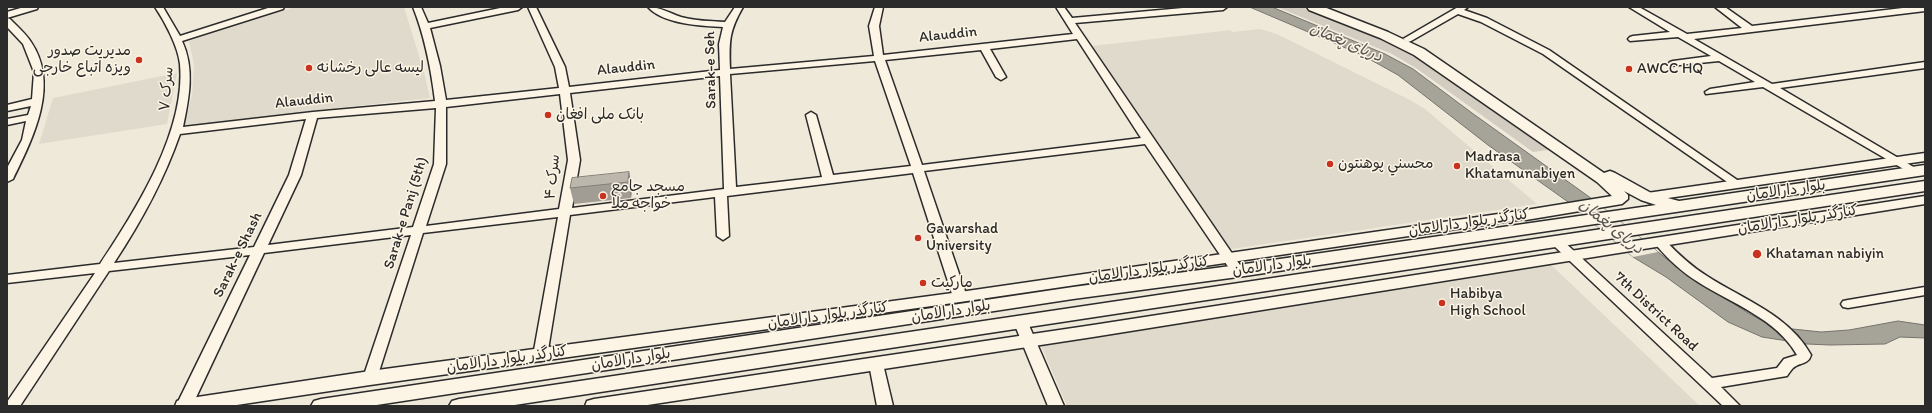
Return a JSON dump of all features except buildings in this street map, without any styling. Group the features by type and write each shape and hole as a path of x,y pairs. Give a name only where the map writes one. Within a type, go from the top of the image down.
{"main road":[{"name":"کنارگذر بلوار دارالامان","path":"1313,7 1384,35 1419,52 1602,179 1620,195 1619,200 1567,209 1533,221"},
{"path":"1324,7 1408,39 1621,183 1647,204"},
{"name":"بلوار دارالامان","path":"459,406 1600,236 1920,171"},
{"name":"بلوار دارالامان","path":"321,406 1070,287 1234,264 1457,239 1533,221 1582,221 1614,216 1647,204 1680,206 1718,211 1925,186"},
{"path":"1457,239 1473,255"}],"street":[{"path":"7,15 34,7"},
{"name":"سرک ۷","path":"12,406 105,267 153,187 176,130 183,106 185,64 176,40 160,7"},
{"path":"176,40 280,7"},
{"name":"Sarak-e Panj (5th)","path":"370,378 440,164 441,104 435,66 425,26 417,7"},
{"path":"425,26 518,7"},
{"name":"سرک ۴","path":"532,7 560,67 565,90 574,160 540,356"},
{"name":"Sarak-e Seh","path":"652,7 673,18 692,23 728,25 724,44 724,236"},
{"path":"728,25 739,7"},
{"path":"879,7 874,26 879,58 960,297"},
{"path":"1060,7 1148,140 1234,264"},
{"path":"1070,21 1151,10 1223,7"},
{"path":"1633,7 1897,161 1920,171"},
{"path":"1719,7 1751,30"},
{"path":"1633,39 1751,30 1925,8"},
{"path":"1408,39 1461,9 1546,52 1737,184"},
{"path":"7,21 27,43 39,72 37,101 27,140 7,179"},
{"name":"Alauddin","path":"176,130 313,115 441,104 725,72 879,58 1080,36"},
{"path":"984,46 1001,77"},
{"path":"1673,64 1722,58"},
{"path":"1710,92 1925,65"},
{"path":"7,108 37,101"},
{"name":"Sarak-e Shash","path":"184,406 295,175 313,115"},
{"path":"811,115 828,179"},
{"path":"7,122 33,117"},
{"path":"7,279 259,250 917,167 1148,140"},
{"path":"1647,204 1737,184 1925,157"},
{"name":"کنارگذر بلوار دارالامان","path":"1572,257 1925,200"},
{"name":"کنارگذر بلوار دارالامان","path":"1234,264 1533,221"},
{"name":"7th District Road","path":"1557,242 1732,406"},
{"path":"1655,243 1700,277 1784,328 1797,342 1804,355 1804,358 1789,363 1782,372 1710,384"},
{"path":"594,406 1184,318 1369,287 1572,257"},
{"name":"کنارگذر بلوار دارالامان","path":"184,406 370,378 540,356 960,297 1070,287"},
{"path":"1848,304 1925,291"},
{"path":"1021,323 1056,406"},
{"path":"876,364 885,406"}],"shaded area":[{"name":"لیسه عالی رخشانه","path":"294,7 404,7 424,72 430,98 183,127 192,95 194,65 189,41"},
{"path":"1277,7 1302,7 1388,41 1409,51 1554,149 1533,152 1416,68 1392,54"},
{"name":"محسني پوهنتون","path":"1260,29 1277,34 1408,99 1425,109 1537,204 1225,250 1212,225 1103,66 1092,46 1231,30 1232,32"},
{"path":"177,73 167,124 39,144 53,98"},
{"name":"Habibya High School","path":"1548,262 1700,406 1067,406 1040,343"}],"water":[{"name":"دریای پغمان","path":"1250,7 1272,7 1385,54 1413,69 1595,201 1673,264 1748,313 1774,327 1821,332 1849,330 1898,321 1925,325 1925,338 1900,337 1885,344 1807,344 1762,337 1728,322 1666,277 1633,257 1571,204 1488,145 1398,75 1362,55"}],"pier":[{"path":"1595,201 1658,252 1633,257 1571,204"}],"place":[{"name":"مدیریت صدور ویزه اتباع خارجی","path":"139,60"},
{"name":"لیسه عالی رخشانه","path":"309,68"},
{"name":"AWCC HQ","path":"1629,69"},
{"name":"بانک ملی افغان","path":"548,115"},
{"name":"محسني پوهنتون","path":"1330,164"},
{"name":"Madrasa Khatamunabiyen","path":"1457,166"},
{"name":"مسجد جامع خواجه ملا","path":"603,196"},
{"name":"Gawarshad University","path":"918,238"},
{"name":"Khataman nabiyin","path":"1757,254"},
{"name":"مارکیت","path":"923,283"},
{"name":"Habibya High School","path":"1442,303"}]}
